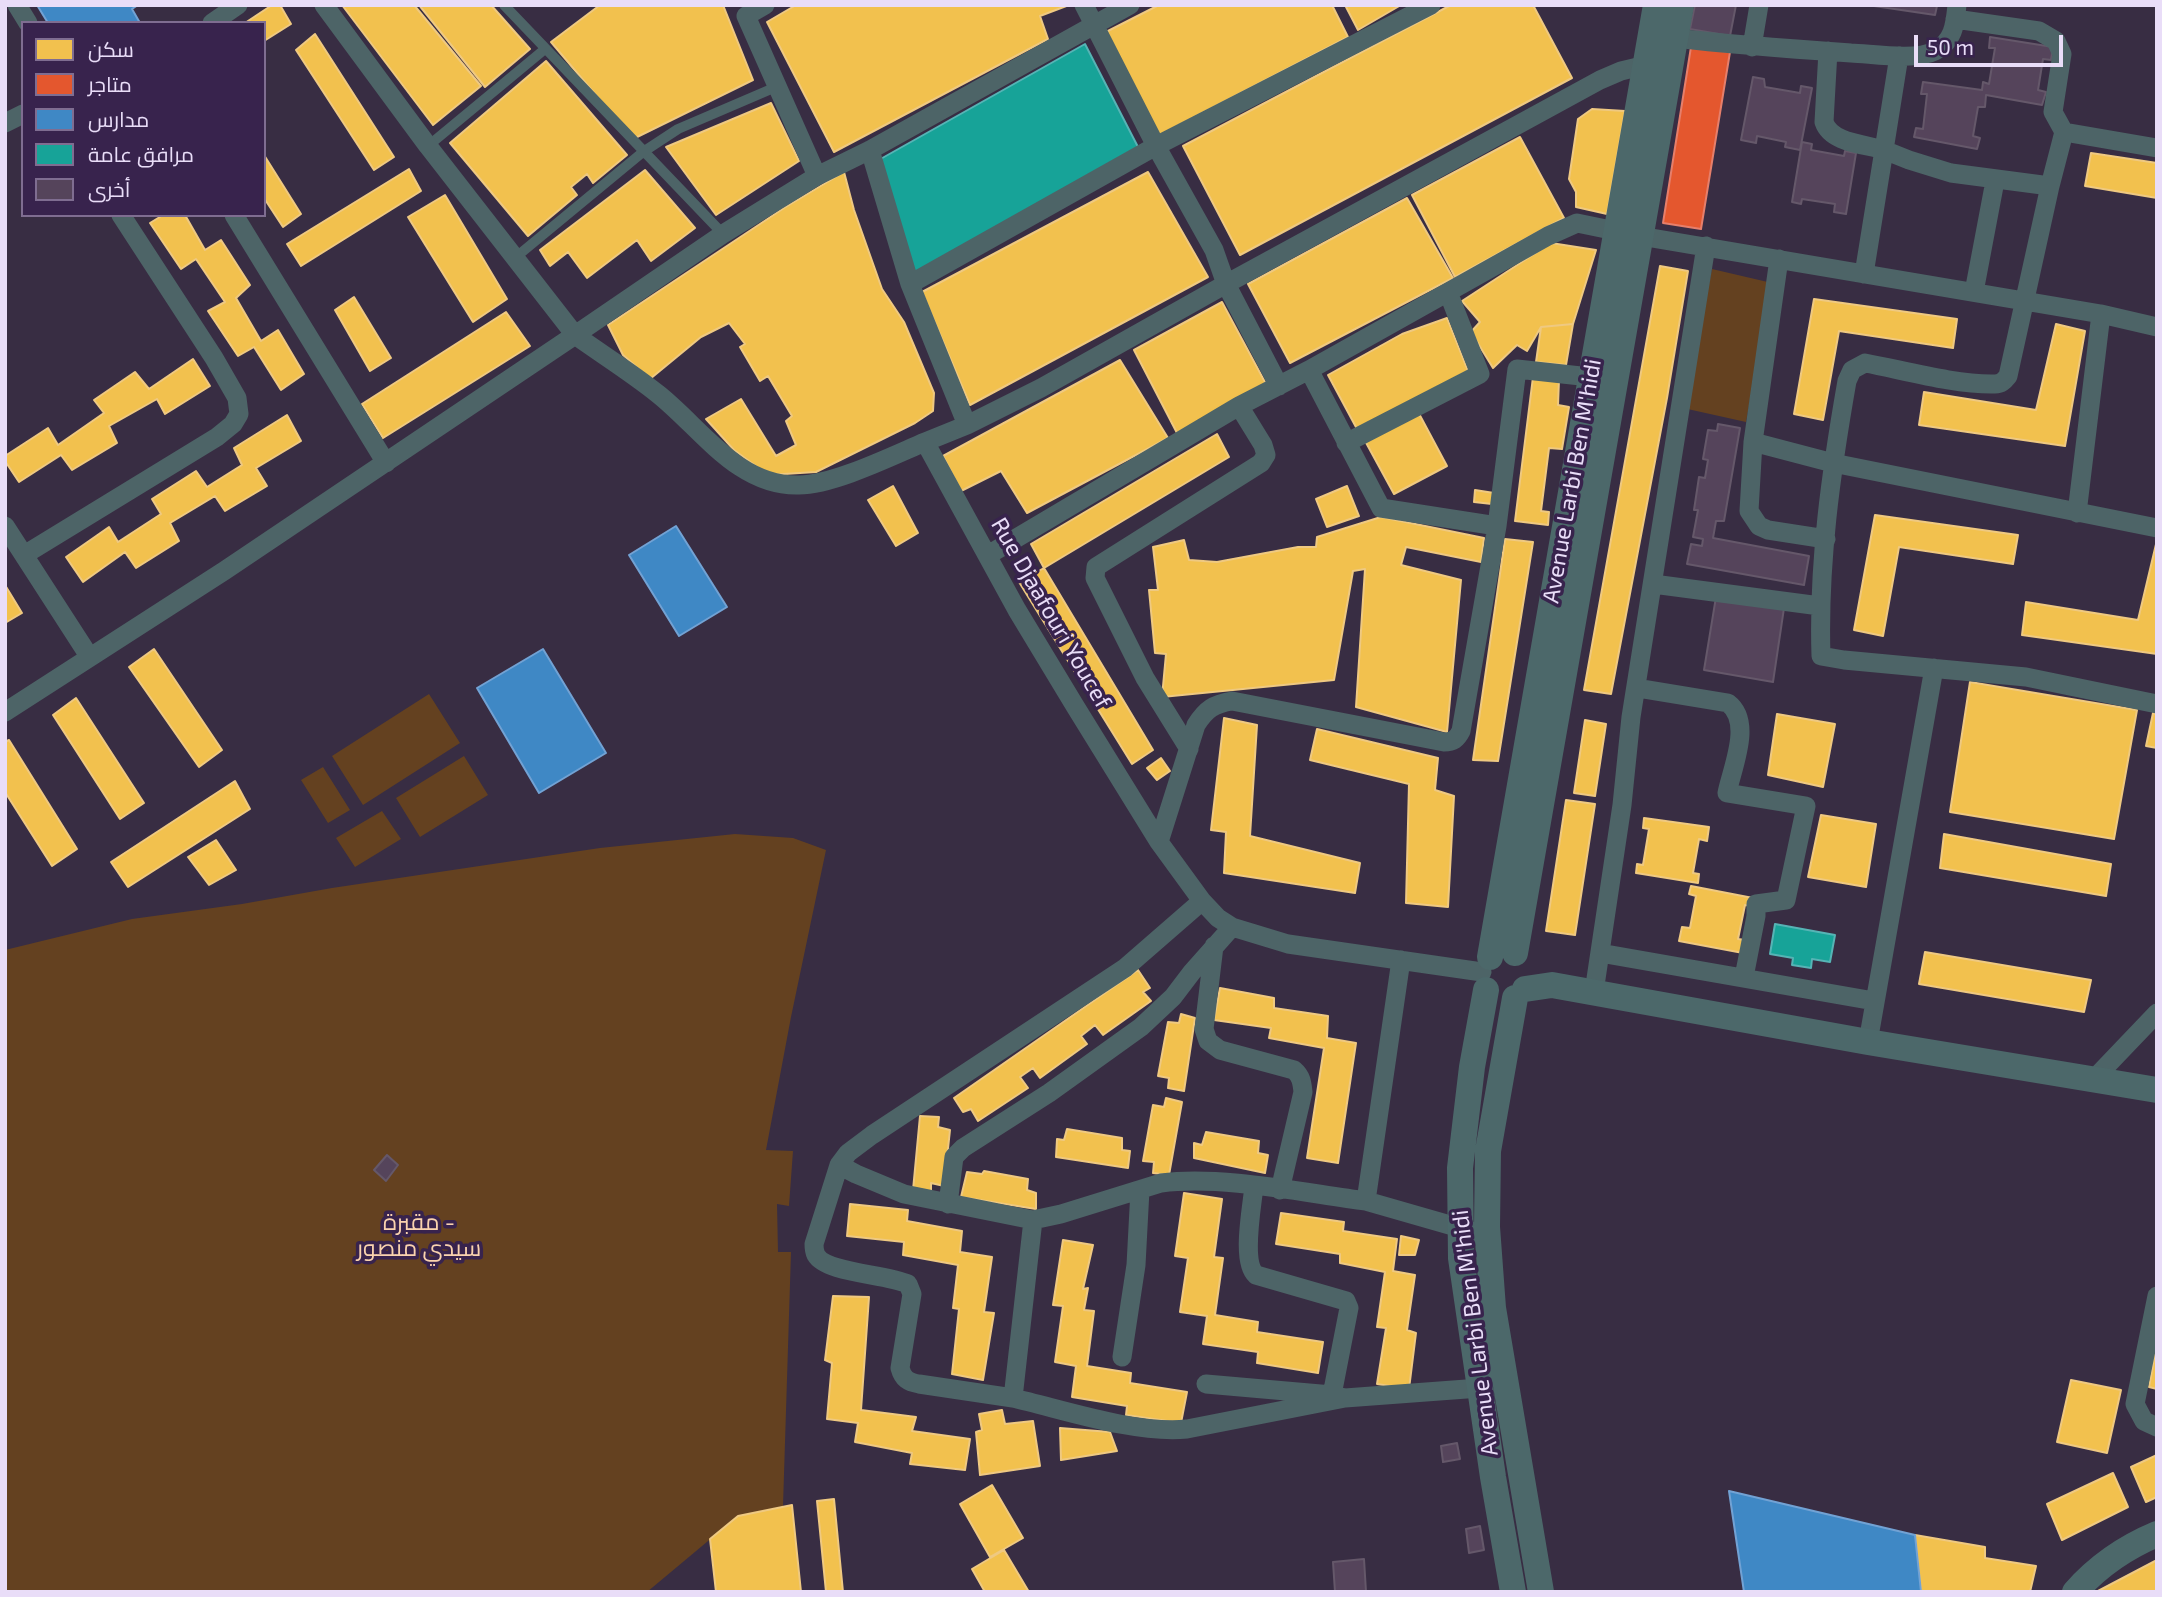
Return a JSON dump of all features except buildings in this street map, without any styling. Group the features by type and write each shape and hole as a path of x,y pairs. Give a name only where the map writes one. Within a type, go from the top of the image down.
{"main road":[{"name":"Avenue Larbi Ben M'hidi","path":"1519,955 1628,233 1646,65 1657,5"},
{"name":"Avenue Larbi Ben M'hidi","path":"1513,1592 1464,1279 1459,1200 1463,1135 1486,973 1590,377 1628,233 1681,5"},
{"path":"1552,985 1519,955 1500,952 1486,973 1500,999 1552,985 1868,1042 2157,1090"},
{"path":"1519,955 1530,972 1530,980 1520,994"},
{"name":"Avenue Larbi Ben M'hidi","path":"1520,994 1488,1151 1488,1236 1493,1308 1541,1592"},
{"path":"2075,1592 2106,1563 2157,1534"}],"street":[{"path":"17,5 27,21"},
{"path":"215,21 238,5"},
{"path":"324,5 428,146 575,335 660,396 712,445 765,481 782,485 823,481 967,425 1041,388 1600,80 1646,65"},
{"path":"765,5 744,10 817,176"},
{"path":"1084,5 1156,146 1214,250 1226,284 1279,386"},
{"path":"5,712 224,571 723,234 817,176 870,150 1130,5"},
{"path":"910,284 1156,146 1431,5"},
{"path":"1752,47 1759,5"},
{"path":"1675,38 1752,47 1899,56 1936,50 1950,38 1956,12 2039,31 2056,41 2062,54 2053,112 2064,132 2008,376 2003,382 1995,384 1955,380 1865,363 1852,370 1847,381 1833,463 1820,606 1821,656 2026,677 2157,704"},
{"path":"1828,51 1824,122 1826,129 1833,136 1951,173 1995,181 2050,186"},
{"path":"1864,274 1899,56"},
{"path":"5,123 21,115"},
{"path":"2064,132 2157,148"},
{"path":"870,150 910,284 967,425"},
{"path":"1974,292 1995,181"},
{"path":"24,555 217,437 233,424 239,414 237,398 214,358 122,217"},
{"path":"235,217 386,463"},
{"path":"988,555 1239,406 1309,370 1548,236 1577,223 2025,300 2157,327"},
{"path":"1594,992 1637,688 1706,246"},
{"path":"1779,259 1753,442 1749,511 1759,526 1768,530 1826,539"},
{"path":"1346,443 1480,373 1448,292"},
{"path":"2077,513 2101,314"},
{"path":"1159,842 1196,724 1205,711 1215,704 1232,701 1452,742 1461,731 1497,526 1517,369 1590,377"},
{"path":"1309,370 1381,508 1497,526"},
{"path":"1189,748 1145,678 1095,578 1095,571 1096,567 1261,463 1266,455 1263,445 1239,406"},
{"name":"Rue Djaafouri Youcef","path":"925,442 1023,620 1159,842 1202,901 1218,918 1232,927 1288,944 1486,973"},
{"path":"1753,442 1833,463 2157,528"},
{"path":"5,526 89,656"},
{"path":"1653,584 1820,606"},
{"path":"1868,1042 1934,668"},
{"path":"1637,688 1728,703 1738,714 1740,729 1727,793 1806,806 1786,900 1756,904 1744,977"},
{"path":"1202,901 1125,968 865,1139 848,1153 839,1165 814,1244 816,1255 832,1268 889,1277 908,1284 912,1294 900,1368 902,1376 908,1382 1013,1398 1140,1428 1166,1431 1187,1429 1338,1396"},
{"path":"948,1204 954,1157 963,1148 1049,1093 1141,1027 1173,997 1232,927"},
{"path":"1214,946 1205,1029 1208,1041 1220,1050 1294,1070 1302,1082 1303,1092 1280,1190"},
{"path":"1600,953 1874,1000"},
{"path":"1366,1201 1401,960"},
{"path":"2093,1080 2157,1013"},
{"path":"839,1165 904,1194 1033,1220 1177,1181 1254,1186 1366,1201 1488,1236"},
{"path":"1254,1186 1248,1258 1250,1270 1255,1275 1346,1301 1349,1308 1338,1396"},
{"path":"1122,1357 1136,1265 1140,1189"},
{"path":"1013,1398 1033,1220"},
{"path":"2157,1296 2136,1404 2144,1421 2157,1427"},
{"path":"1206,1384 1338,1396 1480,1388"}],"lane":[{"path":"504,5 723,234"},
{"path":"428,146 545,49"},
{"path":"516,257 643,152 678,129 776,87"}],"green space":[{"path":"1712,269 1772,283 1746,422 1683,408"},
{"path":"429,694 460,743 363,805 332,756"},
{"path":"464,756 488,795 420,837 396,798"},
{"path":"323,767 350,810 328,823 301,780"},
{"path":"382,811 401,839 355,867 336,838"},
{"name":"مقبرة - سيدي منصور","path":"735,834 793,838 826,850 766,1150 793,1151 789,1206 777,1204 778,1252 791,1252 783,1506 738,1516 647,1592 5,1592 5,950 132,919 600,848"}]}
